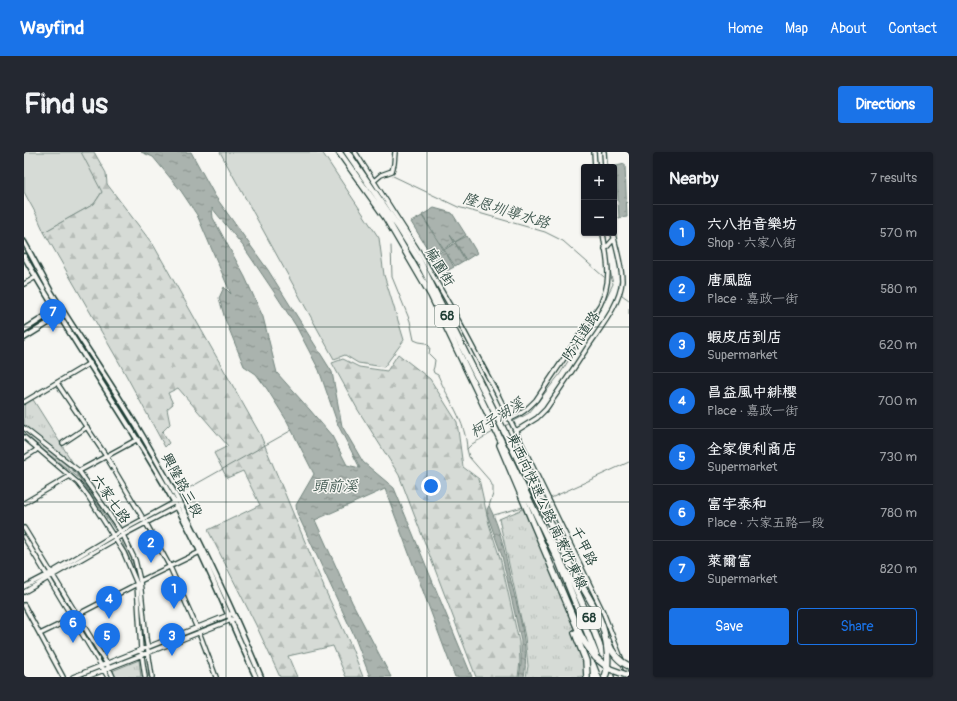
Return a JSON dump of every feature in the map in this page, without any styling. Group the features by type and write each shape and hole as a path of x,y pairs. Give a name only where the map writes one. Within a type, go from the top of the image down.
{"highway":[{"name":"東西向快速公路 南寮竹東線","path":"339,152 386,218 431,295 562,561 593,628 611,677"},
{"name":"東西向快速公路 南寮竹東線","path":"347,152 400,228 419,260 508,439 532,489 562,561 605,677"},
{"path":"484,403 580,634 590,651 603,664 628,675"},
{"path":"532,489 547,515 572,568 595,610 615,657 620,662 629,666"},
{"path":"565,600 586,661 587,677"},
{"path":"604,631 608,662 605,677"}],"street":[{"name":"麻園街","path":"355,152 421,256 456,316 516,431"},
{"path":"374,181 381,175 392,171 395,152"},
{"path":"594,152 595,164"},
{"path":"604,152 606,164"},
{"path":"510,419 517,417 527,410 543,390 600,305 605,294 608,280 603,236"},
{"name":"防汛道路","path":"516,431 537,418 546,409 592,341 616,301 620,291 622,279 614,236"},
{"path":"605,249 614,239"},
{"name":"興隆路三段","path":"24,242 65,313 128,410 177,504 256,677"},
{"name":"興隆路三段","path":"24,256 138,440 204,551 234,613 261,677"},
{"path":"24,284 36,277"},
{"path":"24,330 61,306"},
{"path":"24,338 65,313"},
{"path":"24,402 90,363"},
{"path":"57,382 106,456 145,521 170,567 197,628"},
{"path":"63,443 87,427"},
{"name":"六家七路","path":"24,428 79,471 122,533 135,560 140,581 152,677"},
{"name":"千甲路","path":"516,431 600,605 628,675"},
{"name":"六家七路","path":"24,437 70,476 88,496 124,553 137,584 141,650 143,655 145,677"},
{"path":"79,471 138,440"},
{"path":"24,458 38,448"},
{"path":"24,503 70,476"},
{"path":"24,592 115,537 177,504"},
{"path":"24,528 50,576 113,677"},
{"path":"24,538 50,576"},
{"path":"140,581 200,552"},
{"path":"24,588 50,576"},
{"path":"40,634 137,584"},
{"path":"24,605 64,677"},
{"path":"86,677 105,666 141,650 234,613"},
{"path":"73,677 143,655 236,618"},
{"path":"199,632 216,677"},
{"path":"105,666 108,677"}],"green space":[{"path":"24,152 89,152 107,184 94,204 44,232 24,192"},
{"path":"81,152 94,152 106,173 107,184 154,246 260,434 363,677 346,677 333,646 288,656 297,677 280,677 256,625 208,530 260,505 243,471 227,478 214,453 228,446 178,388 168,393 173,404 167,409 170,424 162,432 169,443 165,447 120,364 44,232 94,204 102,192"},
{"path":"220,152 322,152 379,238 384,275 404,340 384,367 358,363 345,355 334,359"},
{"path":"398,354 430,379 457,422 463,467 479,479 489,524 501,561 519,642 520,662 518,677 476,677 399,475 358,410 332,363 343,359 359,367 387,371"},
{"path":"32,398 73,463 24,426 24,404"},
{"path":"24,430 75,471 118,529 115,530 80,479 27,437 24,434"},
{"path":"523,509 564,600 584,659 584,677 526,677 528,666 525,637 499,519"},
{"path":"124,540 134,560 140,582 146,645 143,647 137,583 122,542"},
{"path":"139,660 141,677 115,677 112,671"}],"water":[{"name":"頭前溪","path":"141,152 191,152 215,196 268,270 332,372 342,426 363,462 394,488 472,677 455,677 385,489 315,520 352,602 391,677 370,677 355,638 297,513 296,505 314,474 287,421 267,389 256,374 244,366 225,319 219,298 224,287 231,294 197,215 181,191 153,157","holes":["212,208 243,246 296,326 319,370 338,425 360,468 347,465 332,436 277,373 263,317 245,277 213,218"]},
{"path":"625,164 627,217 619,218 617,183 617,166"},
{"path":"434,208 452,213 466,235 455,242 450,235 454,242 444,249 422,215"},
{"path":"422,216 443,249 432,256 411,222"},
{"path":"467,236 477,253 466,260 455,242"},
{"path":"455,243 465,260 455,266 444,250"},
{"path":"444,250 454,267 443,273 433,257"},
{"path":"489,506 502,540 522,627 525,653 524,677 519,677 521,664 521,641 502,556 487,514 487,509"}],"waterway":[{"name":"柯子湖溪","path":"596,155 598,164"},
{"name":"隆恩圳導水路","path":"393,176 458,207 545,232 563,241 604,277"},
{"path":"391,246 392,277 410,321 414,340 426,343 430,347 429,354 435,360 433,370 434,373 438,375 460,420 466,439 467,449"},
{"name":"柯子湖溪","path":"505,426 529,413 560,374 600,310 613,284 609,265"},
{"name":"隆恩圳導水路","path":"622,295 629,300"},
{"path":"629,309 629,314"},
{"path":"182,492 292,430"},
{"path":"24,431 75,472 115,527"},
{"name":"柯子湖溪","path":"489,506 493,494 493,487 490,481 469,457 467,449 472,444 493,432"},
{"path":"551,498 629,462"},
{"path":"494,515 523,507"},
{"path":"129,551 139,583"},
{"path":"148,670 149,677"}],"place":[{"name":"萊爾富","path":"53,332"},
{"name":"唐風臨","path":"151,563"},
{"name":"六八拍音樂坊","path":"174,609"},
{"name":"昌益風中緋櫻","path":"109,619"},
{"name":"富宇泰和","path":"73,643"},
{"name":"全家便利商店","path":"107,656"},
{"name":"蝦皮店到店","path":"172,656"}]}
